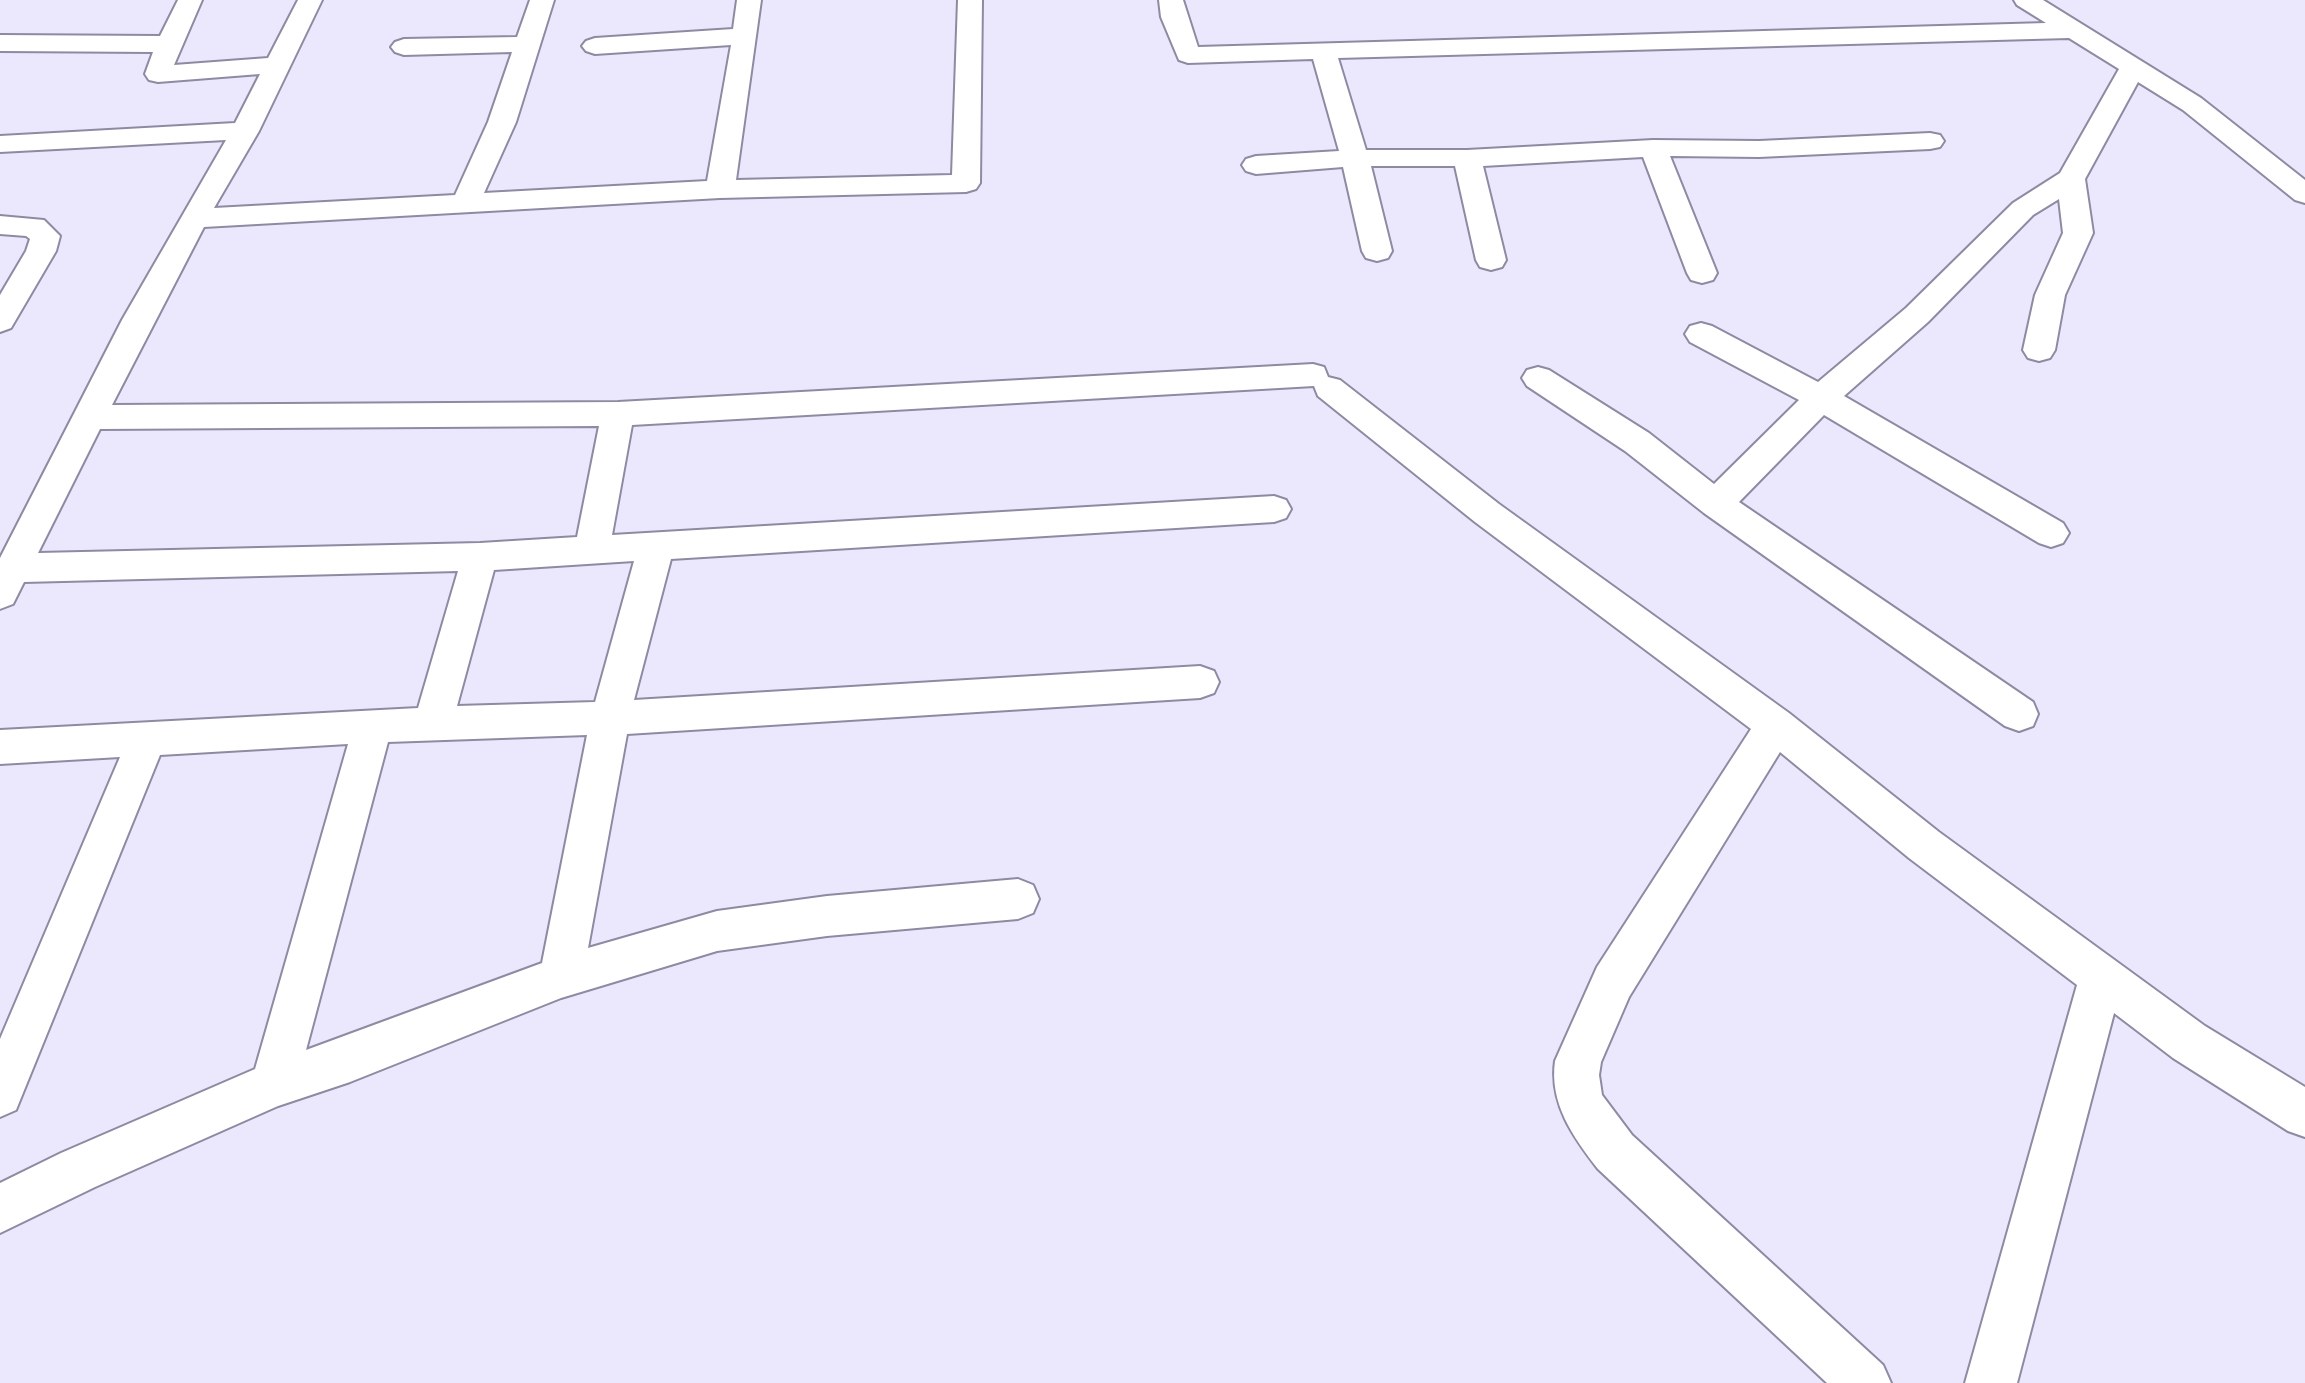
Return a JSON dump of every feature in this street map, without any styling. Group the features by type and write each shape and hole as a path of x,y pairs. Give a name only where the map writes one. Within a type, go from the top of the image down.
{"street":[{"path":"190,0 158,74 277,65"},
{"path":"310,0 245,131 194,218 89,417 7,581 480,557 592,548 656,548 1274,509"},
{"path":"465,204 502,122 542,0"},
{"path":"720,189 749,0"},
{"path":"194,218 720,189 966,183 970,0"},
{"path":"1171,0 1174,17 1188,55 2074,30"},
{"path":"2025,0 2192,104 2305,194"},
{"path":"595,46 745,36"},
{"path":"0,43 169,44"},
{"path":"404,47 528,44"},
{"path":"1323,51 1355,158 1377,251"},
{"path":"1716,504 1821,398 1917,315 2023,209 2071,179 2133,67"},
{"path":"0,144 245,131"},
{"path":"1256,165 1355,158 1467,158 1653,148 1759,149 1930,141"},
{"path":"1653,148 1702,273"},
{"path":"1467,158 1492,260"},
{"path":"2039,350 2050,295 2078,233 2071,179"},
{"path":"0,225 34,227 45,236 41,251 0,321"},
{"path":"1702,334 1821,398 2051,533"},
{"path":"1538,378 1637,442 1716,504 2019,714"},
{"path":"89,417 618,414 1321,382 1487,513 1775,725 1924,845 2189,1042 2305,1114"},
{"path":"592,548 618,414"},
{"path":"561,977 610,718 656,548"},
{"path":"433,724 480,557"},
{"path":"0,747 373,726 610,718 1200,682"},
{"path":"1775,725 1613,982 1578,1061 1578,1088 1587,1115 1615,1152 1865,1383"},
{"path":"274,1084 373,726"},
{"path":"0,1094 147,739"},
{"path":"0,1209 78,1170 274,1084 350,1059 561,977 717,931 827,916 1018,899"},
{"path":"1991,1383 2101,976"}]}
